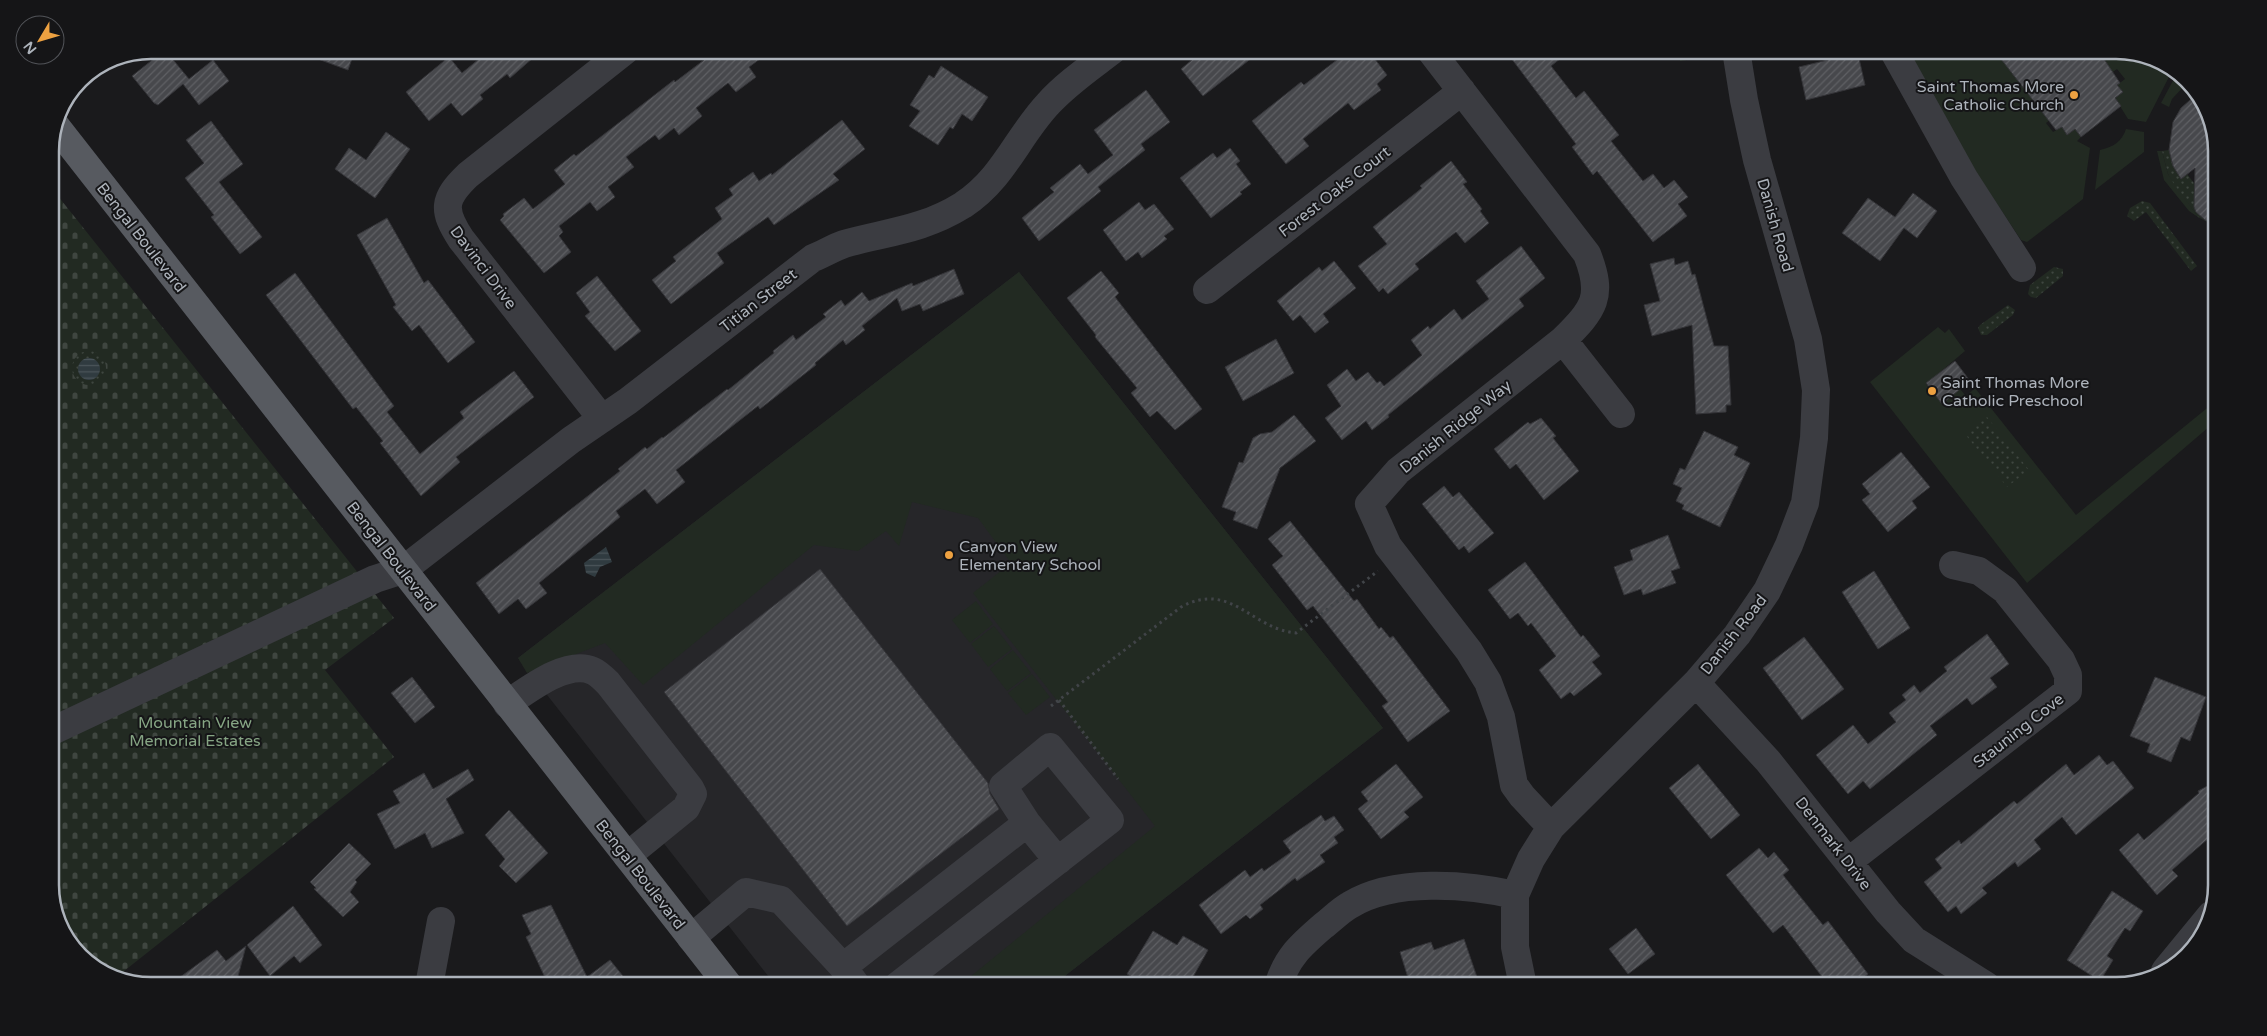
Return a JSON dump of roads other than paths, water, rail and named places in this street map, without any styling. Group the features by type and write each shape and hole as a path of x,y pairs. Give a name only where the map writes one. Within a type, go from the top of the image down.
{"main road":[{"name":"Bengal Boulevard","path":"61,133 722,977"}],"street":[{"name":"Davinci Drive","path":"602,419 461,239 450,222 447,204 453,189 468,175 615,59"},
{"name":"Titian Street","path":"59,728 375,579 403,570 571,440 602,419 813,258 842,245 903,231 936,220 965,204 998,173 1048,104 1102,59"},
{"name":"Danish Ridge Way","path":"1437,59 1587,254 1595,274 1596,294 1586,317 1563,340 1398,471 1369,504 1388,546 1469,651 1488,682 1501,717 1514,785 1522,796 1552,826"},
{"name":"Danish Road","path":"1521,977 1515,947 1515,895 1531,859 1552,826 1696,682 1737,635 1767,591 1789,545 1805,502 1814,438 1816,390 1808,339 1758,160 1744,100 1737,59"},
{"path":"1898,59 1964,178 2022,268"},
{"name":"Forest Oaks Court","path":"1207,290 1462,91"},
{"path":"1563,340 1622,414"},
{"name":"Stauning Cove","path":"1850,862 2068,691 2068,676 2061,660 2006,590 1979,571 1953,565"},
{"path":"508,704 546,679 566,670 581,668 593,671 608,683 693,794 686,808 627,856"},
{"name":"Denmark Drive","path":"1696,682 1768,761 1888,912 1914,940 1973,977"},
{"path":"909,977 1058,861 1110,820 1050,747 1003,786 1027,823 1058,861"},
{"path":"691,938 746,892 781,900 850,977 1027,823"},
{"path":"1281,977 1284,966 1301,944 1350,905 1373,894 1391,889 1422,886 1486,889 1515,895"},
{"path":"431,977 441,921"}],"place":[{"name":"Saint Thomas More Catholic Church","path":"2074,95"},
{"name":"Saint Thomas More Catholic Preschool","path":"1932,391"},
{"name":"Canyon View Elementary School","path":"949,555"}],"park label":[{"name":"Mountain View Memorial Estates","path":"195,731"}]}
